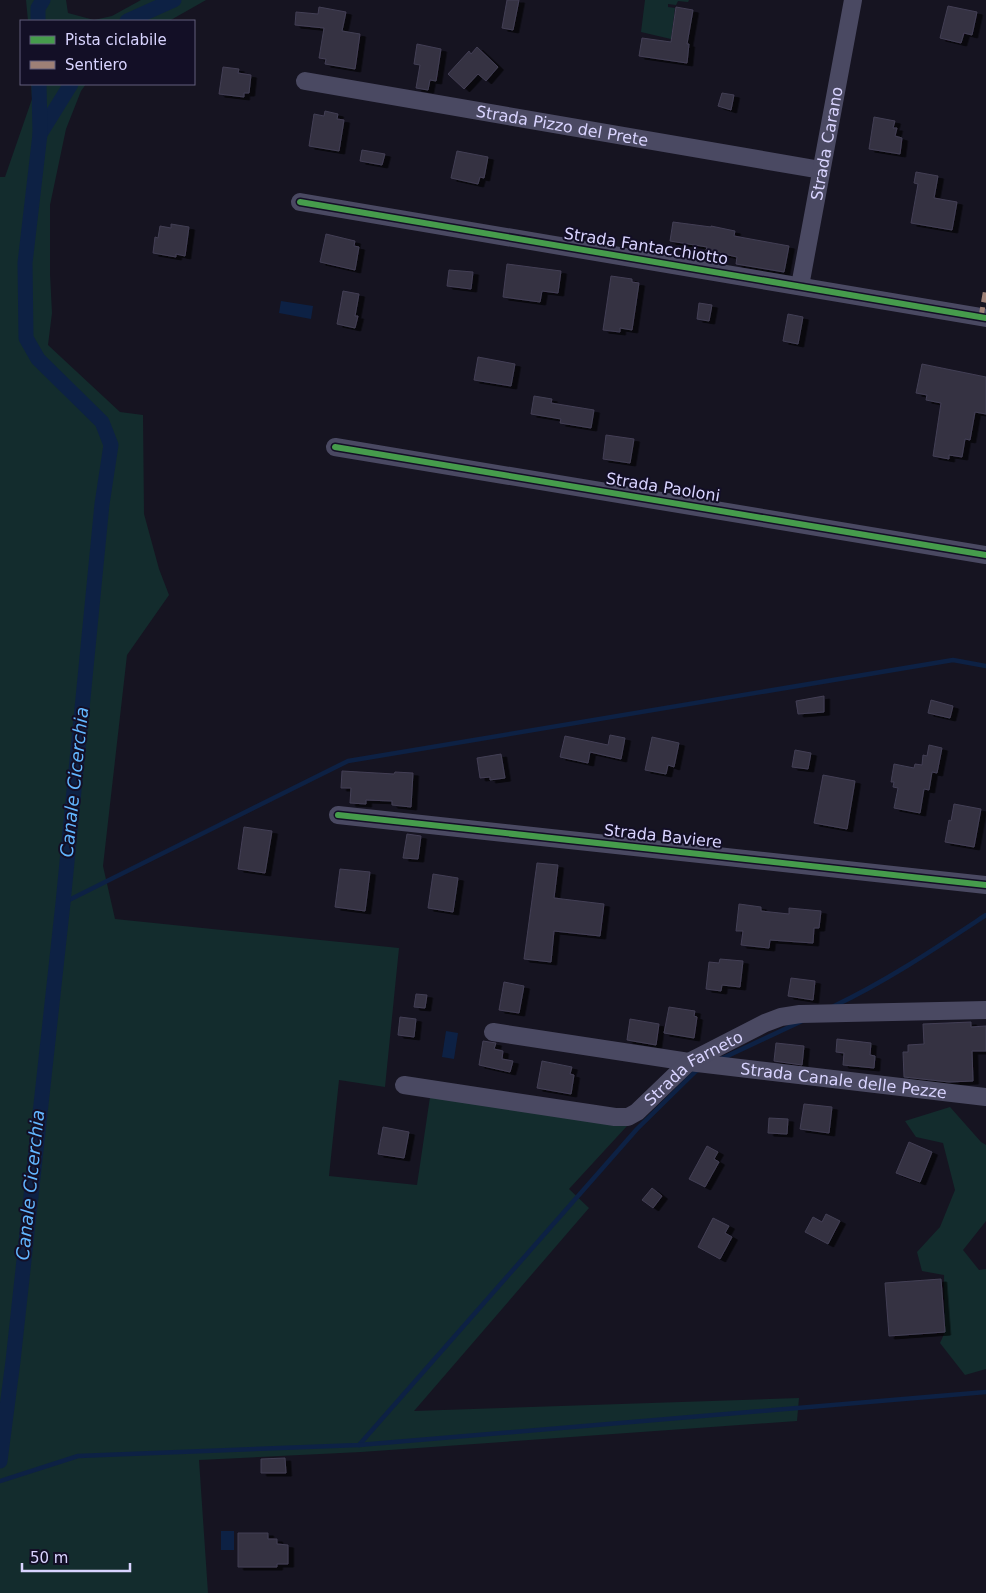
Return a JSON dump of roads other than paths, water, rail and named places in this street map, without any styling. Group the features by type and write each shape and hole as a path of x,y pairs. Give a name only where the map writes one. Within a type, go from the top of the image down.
{"street":[{"name":"Strada Carano","path":"800,286 851,0"},
{"name":"Strada Pizzo del Prete","path":"305,80 821,170"},
{"name":"Strada Fantacchiotto","path":"300,202 986,318"},
{"name":"Strada Paoloni","path":"335,447 986,555"},
{"name":"Strada Baviere","path":"338,815 986,885"},
{"name":"Strada Farneto","path":"404,1085 621,1118 641,1110 689,1062 769,1020 807,1014 986,1010"},
{"name":"Strada Canale delle Pezze","path":"493,1032 689,1062 986,1097"}],"water":[{"path":"281,301 313,306 311,319 279,313"},
{"path":"446,1031 458,1033 454,1059 442,1057"},
{"path":"221,1531 234,1531 234,1550 221,1550"}],"waterway":[{"path":"38,20 38,8 43,0"},
{"path":"129,20 174,0"},
{"name":"Canale Cicerchia","path":"0,1461 13,1361 63,903 102,504 111,445 102,422 38,359 26,338 25,263 40,134 39,85"},
{"path":"40,134 70,85"},
{"path":"63,903 348,761 953,660 986,666"},
{"path":"832,1007 892,975 986,915"},
{"path":"721,1059 802,1021"},
{"path":"359,1445 637,1129 696,1071 701,1069"},
{"path":"0,1481 78,1456 359,1445 986,1392"}]}
